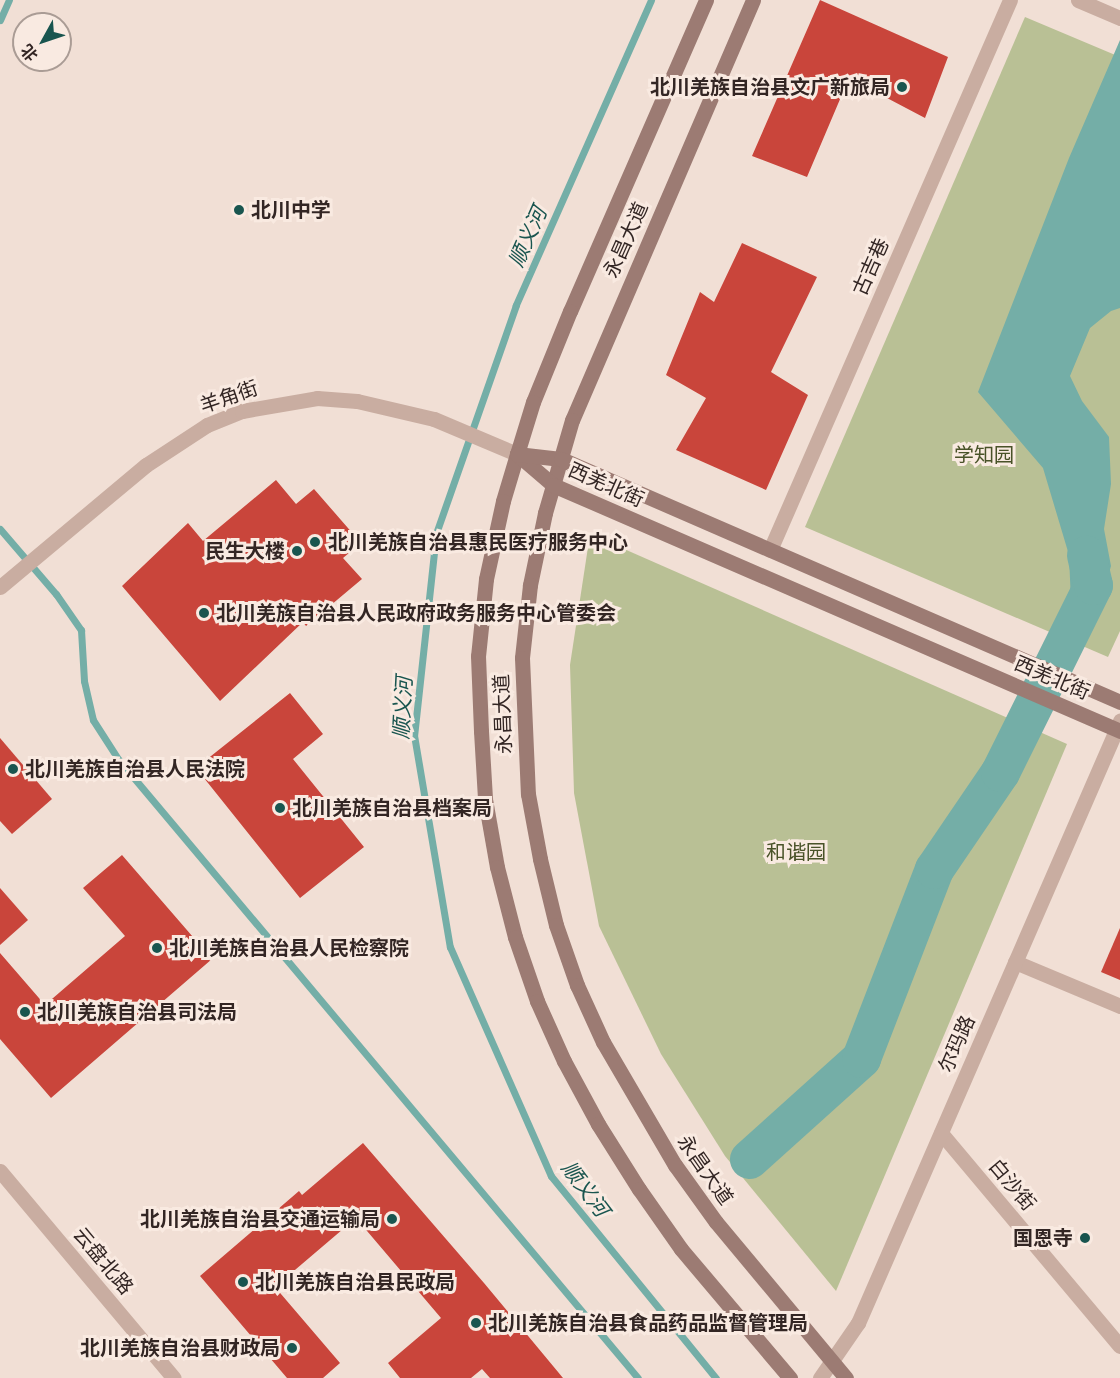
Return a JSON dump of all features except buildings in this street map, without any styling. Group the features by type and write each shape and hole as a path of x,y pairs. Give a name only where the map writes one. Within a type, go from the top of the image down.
{"main road":[{"name":"永昌大道","path":"706,0 570,311 533,402 503,501 486,579 478,656 485,799 497,867 515,937 546,1021 564,1061 598,1124 681,1249 790,1378"},
{"name":"永昌大道","path":"753,0 572,420 553,485 530,585 522,658 528,794 540,859 556,925 578,985 603,1042 675,1165 716,1222 846,1378"},
{"name":"西羌北街","path":"517,454 561,459 1120,702"},
{"name":"西羌北街","path":"517,454 553,485 1069,708 1119,727"}],"street":[{"name":"古吉巷","path":"770,550 1010,0"},
{"path":"1078,0 1120,18"},
{"name":"羊角街","path":"0,587 173,446 207,426 242,411 317,398 357,400 434,419 517,454"},
{"name":"尔玛路","path":"820,1378 858,1323 1119,727"},
{"path":"1015,962 1120,1006"},
{"name":"白沙街","path":"941,1133 1120,1346"},
{"name":"云盘北路","path":"0,1171 174,1378"}],"green space":[{"name":"学知园","path":"1025,17 1120,57 1120,631 1108,657 805,527"},
{"name":"和谐园","path":"590,534 1067,744 836,1291 725,1156 661,1054 599,926 574,793 570,665"}],"water":[{"path":"1120,40 1120,308 1111,311 1090,328 1070,376 1082,401 1109,437 1111,484 1104,529 1111,566 1099,608 1071,603 1069,555 1043,468 978,392 1069,158"}],"waterway":[{"path":"0,20 9,0"},
{"name":"顺义河","path":"651,0 516,305 436,534 414,735 450,947 551,1176 716,1378"},
{"path":"0,529 56,594 81,630 84,681 93,720 118,759 638,1378"},
{"path":"749,1159 861,1058 934,869 1000,772 1093,585 1086,555"}],"place":[{"name":"北川羌族自治县文广新旅局","path":"902,87"},
{"name":"北川中学","path":"239,210"},
{"name":"北川羌族自治县惠民医疗服务中心","path":"315,542"},
{"name":"民生大楼","path":"297,551"},
{"name":"北川羌族自治县人民政府政务服务中心管委会","path":"204,613"},
{"name":"北川羌族自治县人民法院","path":"13,769"},
{"name":"北川羌族自治县档案局","path":"280,808"},
{"name":"北川羌族自治县人民检察院","path":"157,948"},
{"name":"北川羌族自治县司法局","path":"25,1012"},
{"name":"北川羌族自治县交通运输局","path":"392,1219"},
{"name":"国恩寺","path":"1085,1238"},
{"name":"北川羌族自治县民政局","path":"243,1282"},
{"name":"北川羌族自治县食品药品监督管理局","path":"476,1323"},
{"name":"北川羌族自治县财政局","path":"292,1348"}]}
